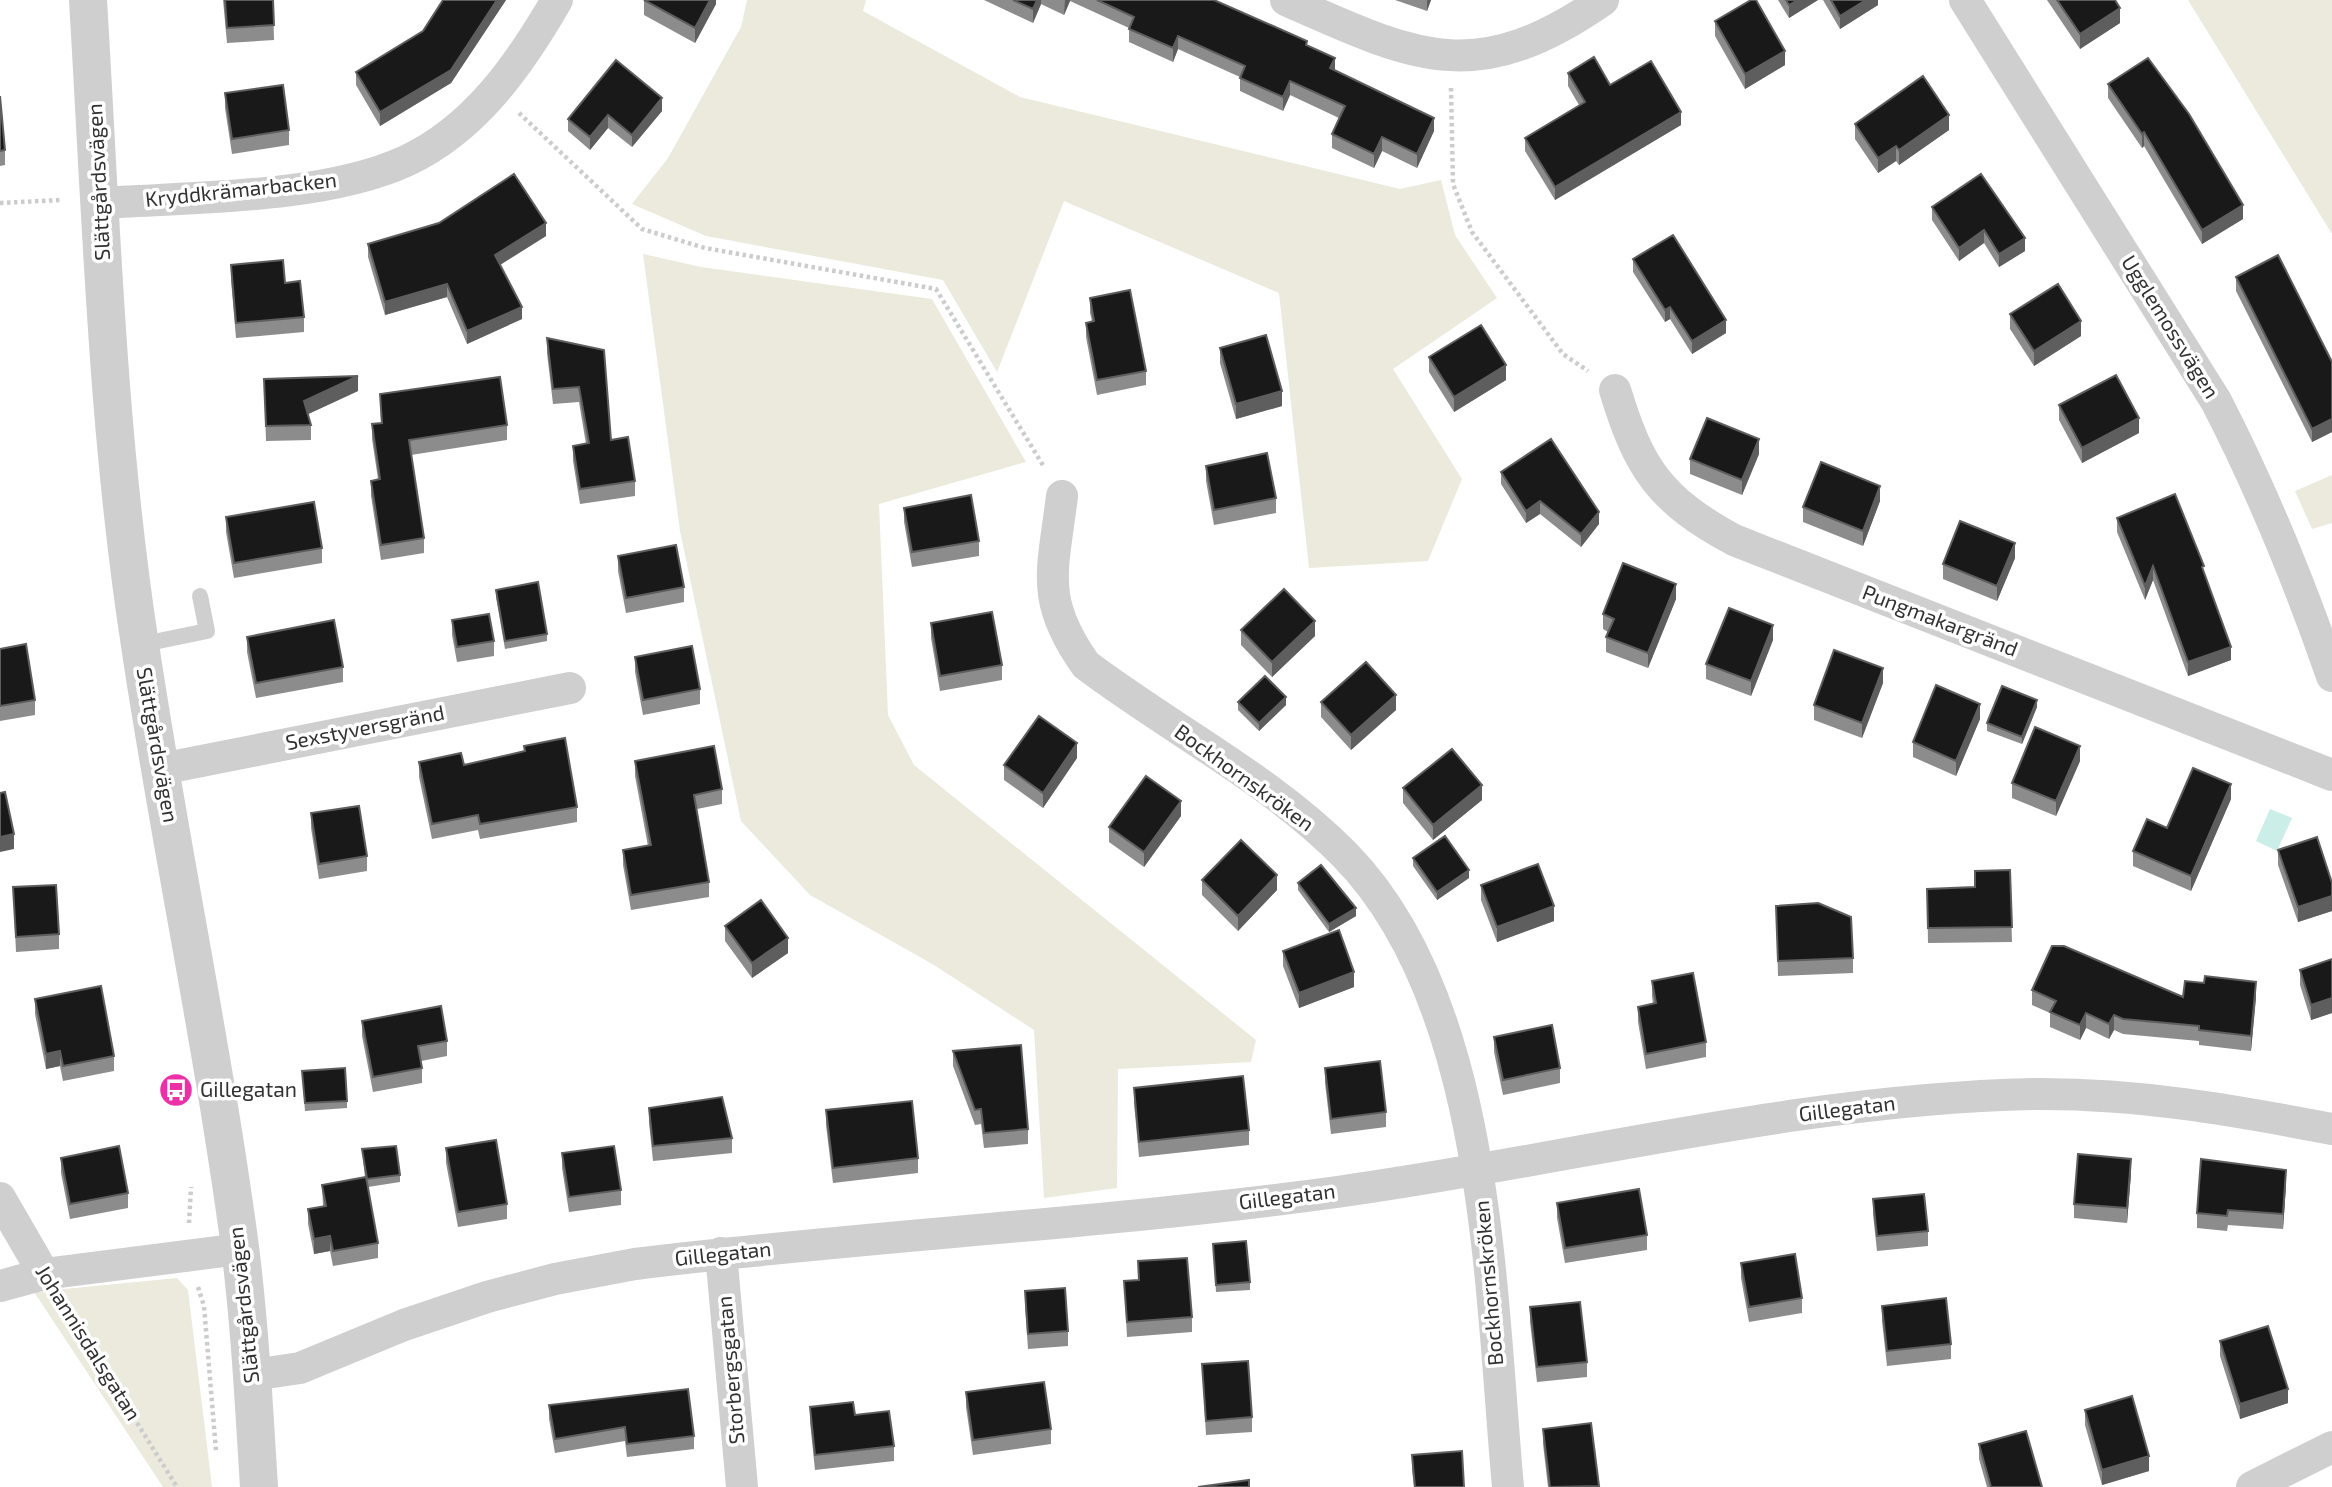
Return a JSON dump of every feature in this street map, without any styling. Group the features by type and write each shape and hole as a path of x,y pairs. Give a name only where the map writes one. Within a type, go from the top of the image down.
{"street":[{"name":"Slättgårdsvägen","path":"88,0 116,461 139,645 219,1109 240,1249 253,1375 259,1487"},
{"name":"Kryddkrämarbacken","path":"100,203 319,186 381,171 435,145 495,91 540,30 556,0"},
{"path":"1286,0 1376,40 1421,53 1450,57 1506,50 1535,40 1559,29 1603,0"},
{"name":"Ugglemossvägen","path":"1965,0 2216,401 2250,467 2282,540 2332,676"},
{"name":"Pungmakargränd","path":"1615,390 1634,443 1655,481 1672,500 1734,540 2332,775"},
{"name":"Bockhornskröken","path":"1062,496 1051,581 1056,614 1068,639 1086,665 1289,806 1346,856 1369,883 1404,936 1432,998 1460,1084 1478,1171 1508,1487"},
{"name":"Sexstyversgränd","path":"160,769 570,688"},
{"name":"Gillegatan","path":"253,1375 300,1368 404,1325 488,1297 555,1279 721,1253 1212,1206 1478,1171 1873,1103 2036,1094 2145,1098 2267,1115 2332,1129"},
{"name":"Johannisdalsgatan","path":"0,1198 44,1274"},
{"path":"0,1286 44,1274 240,1249"},
{"name":"Storbergsgatan","path":"721,1253 742,1487"},
{"path":"2252,1487 2332,1447"}],"lane":[{"path":"139,645 206,631 200,596"}],"path":[{"path":"1450,57 1453,184 1472,232 1563,354 1615,390"},
{"path":"495,91 642,229 705,248 936,289 1062,496"},
{"path":"0,203 68,200 100,203"},
{"name":"Johannisdalsgatan","path":"44,1274 177,1487"}],"shaded area":[{"path":"747,0 866,0 863,11 1020,97 1400,189 1441,180 1455,235 1497,298 1393,369 1462,479 1428,561 1309,568 1279,293 1064,201 997,372 943,280 706,236 632,204 668,158 741,27"},
{"path":"2188,0 2332,0 2332,234"},
{"path":"643,254 701,267 932,299 1026,462 879,504 888,715 914,765 1256,1040 1251,1062 1118,1069 1117,1188 1044,1198 1034,1030 934,965 810,895 741,821 680,531"},
{"path":"2332,475 2332,523 2312,529 2295,491"},
{"path":"2270,809 2292,818 2277,851 2256,841"},
{"path":"177,1278 188,1290 212,1487 163,1487 34,1292"}],"building":[{"path":"225,0 273,0 274,25 227,28"},
{"path":"443,0 497,0 451,70 380,112 356,72 423,31"},
{"path":"644,0 710,0 695,28"},
{"path":"1013,0 1037,0 1033,9"},
{"path":"1097,0 1214,0 1307,41 1306,45 1335,58 1330,68 1434,118 1417,154 1382,137 1374,154 1332,134 1345,106 1290,81 1283,97 1240,78 1245,66 1178,36 1173,48 1129,29 1134,17"},
{"path":"1751,0 1756,0 1785,51 1745,74 1715,21"},
{"path":"1831,0 1866,0 1840,16"},
{"path":"2057,0 2115,0 2120,8 2080,34"},
{"path":"1594,57 1610,85 1651,61 1681,112 1555,187 1525,138 1585,102 1568,73"},
{"path":"2148,58 2189,114 2243,205 2202,230 2144,132 2142,134 2108,84"},
{"path":"616,60 662,98 632,135 608,115 590,137 568,119"},
{"path":"1923,76 1949,115 1899,150 1896,146 1878,158 1855,124"},
{"path":"283,85 289,130 232,139 225,93"},
{"path":"0,96 5,150 0,151"},
{"path":"514,174 546,223 495,255 522,307 467,331 447,284 385,302 368,244 439,223"},
{"path":"1981,174 2025,238 1999,254 1984,230 1959,248 1932,207"},
{"path":"1673,235 1726,320 1692,341 1670,307 1665,310 1633,259"},
{"path":"2278,255 2332,362 2332,419 2312,429 2236,277"},
{"path":"283,260 285,283 300,281 304,317 236,323 231,265"},
{"path":"2058,284 2081,321 2034,351 2010,314"},
{"path":"1130,290 1146,371 1097,380 1086,323 1094,321 1090,298"},
{"path":"1481,325 1506,365 1454,397 1429,357"},
{"path":"1266,335 1282,391 1236,404 1220,348"},
{"path":"547,338 604,350 611,440 628,437 635,481 580,489 573,446 589,443 579,387 553,389"},
{"path":"2116,375 2139,418 2082,448 2059,405"},
{"path":"358,376 304,401 311,425 266,426 264,379"},
{"path":"500,377 507,425 409,440 424,538 381,545 371,481 380,479 372,424 382,423 380,394"},
{"path":"1707,418 1759,439 1742,480 1690,459"},
{"path":"1551,439 1599,512 1581,534 1540,501 1526,511 1501,472"},
{"path":"1267,453 1276,498 1214,510 1206,466"},
{"path":"1821,462 1880,486 1863,531 1803,507"},
{"path":"2175,494 2204,566 2202,567 2231,647 2188,662 2153,566 2145,586 2117,518"},
{"path":"971,495 979,541 912,552 904,508"},
{"path":"314,502 322,548 234,563 226,517"},
{"path":"1960,521 2015,543 1997,586 1943,564"},
{"path":"676,545 684,587 626,598 618,556"},
{"path":"1623,563 1676,584 1648,653 1606,637 1614,619 1603,614"},
{"path":"538,582 547,634 505,641 496,590"},
{"path":"1284,589 1315,621 1272,662 1241,630"},
{"path":"1729,608 1773,625 1751,681 1706,664"},
{"path":"992,612 1002,665 940,676 931,623"},
{"path":"489,614 494,641 457,647 452,620"},
{"path":"334,620 343,667 256,683 247,637"},
{"path":"26,644 35,700 0,706 0,649"},
{"path":"692,646 700,689 643,700 635,657"},
{"path":"1834,650 1883,668 1862,723 1814,705"},
{"path":"1366,662 1396,695 1351,735 1321,702"},
{"path":"1265,676 1286,697 1259,723 1238,702"},
{"path":"1936,685 1980,704 1956,761 1913,742"},
{"path":"2002,686 2037,700 2022,737 1987,723"},
{"path":"1039,716 1077,743 1043,793 1004,765"},
{"path":"2035,727 2080,746 2056,801 2012,783"},
{"path":"565,738 577,807 480,824 478,815 432,824 419,762 461,753 464,765 525,751 524,746"},
{"path":"714,746 722,789 694,795 709,882 631,895 623,850 651,845 635,761"},
{"path":"1452,749 1482,785 1433,825 1403,788"},
{"path":"2193,768 2231,784 2191,876 2133,851 2147,819 2167,828"},
{"path":"1146,776 1181,801 1144,852 1109,827"},
{"path":"5,792 14,834 0,837 0,793"},
{"path":"359,806 367,856 319,864 311,813"},
{"path":"1445,836 1469,870 1437,892 1413,858"},
{"path":"2317,837 2332,883 2332,896 2298,907 2278,850"},
{"path":"1241,840 1277,875 1238,916 1202,880"},
{"path":"1538,864 1554,906 1497,927 1481,885"},
{"path":"1321,865 1356,908 1329,924 1298,883"},
{"path":"2010,870 2012,927 1928,928 1927,889 1975,887 1975,871"},
{"path":"56,885 59,934 16,937 13,887"},
{"path":"761,900 788,938 752,963 725,926"},
{"path":"1818,903 1851,917 1853,958 1778,961 1776,906"},
{"path":"1339,930 1354,972 1299,993 1283,951"},
{"path":"2052,946 2064,946 2183,997 2185,981 2204,983 2205,976 2256,982 2251,1036 2199,1030 2199,1026 2123,1019 2114,1015 2109,1024 2086,1013 2080,1025 2050,1012 2056,1001 2032,990"},
{"path":"2332,959 2332,998 2311,1005 2300,970"},
{"path":"1693,973 1706,1042 1646,1054 1638,1007 1656,1003 1652,981"},
{"path":"101,986 114,1056 63,1066 60,1051 46,1054 35,999"},
{"path":"441,1006 447,1041 418,1046 422,1068 373,1077 362,1021"},
{"path":"1552,1025 1560,1068 1503,1080 1494,1037"},
{"path":"1021,1045 1028,1129 984,1133 981,1109 975,1110 953,1051"},
{"path":"1380,1061 1386,1112 1331,1119 1325,1068"},
{"path":"345,1068 347,1101 305,1103 302,1071"},
{"path":"1243,1076 1249,1130 1139,1142 1134,1088"},
{"path":"722,1097 732,1138 653,1146 649,1108"},
{"path":"912,1101 918,1158 833,1168 826,1110"},
{"path":"496,1140 507,1204 458,1212 446,1148"},
{"path":"119,1146 128,1193 70,1204 61,1158"},
{"path":"396,1146 400,1175 367,1179 362,1149"},
{"path":"614,1146 621,1190 569,1197 562,1153"},
{"path":"2078,1154 2131,1159 2127,1208 2074,1204"},
{"path":"2201,1159 2286,1170 2283,1214 2228,1210 2227,1216 2197,1213"},
{"path":"366,1177 378,1243 333,1251 330,1236 314,1239 308,1209 326,1206 322,1185"},
{"path":"1639,1189 1647,1235 1565,1248 1557,1203"},
{"path":"1924,1194 1928,1231 1877,1236 1873,1199"},
{"path":"1246,1241 1250,1282 1216,1285 1213,1244"},
{"path":"1795,1254 1802,1298 1749,1307 1741,1263"},
{"path":"1187,1258 1192,1317 1127,1322 1124,1281 1139,1280 1138,1261"},
{"path":"1065,1288 1068,1331 1028,1334 1025,1291"},
{"path":"1946,1298 1951,1344 1887,1351 1882,1306"},
{"path":"1580,1302 1587,1362 1537,1367 1530,1307"},
{"path":"2268,1326 2288,1389 2240,1404 2220,1341"},
{"path":"1248,1361 1252,1417 1206,1421 1202,1364"},
{"path":"1044,1382 1051,1429 973,1440 966,1392"},
{"path":"688,1389 694,1436 627,1444 625,1427 555,1439 549,1405"},
{"path":"2132,1396 2149,1456 2102,1470 2085,1410"},
{"path":"853,1402 855,1415 889,1411 894,1446 815,1455 810,1407"},
{"path":"1591,1423 1599,1486 1550,1487 1543,1429"},
{"path":"2026,1431 2042,1487 1991,1487 1979,1444"},
{"path":"1462,1451 1464,1487 1415,1487 1412,1455"},
{"path":"1249,1480 1249,1487 1198,1487"}],"place":[{"name":"Gillegatan","path":"176,1090"}]}
